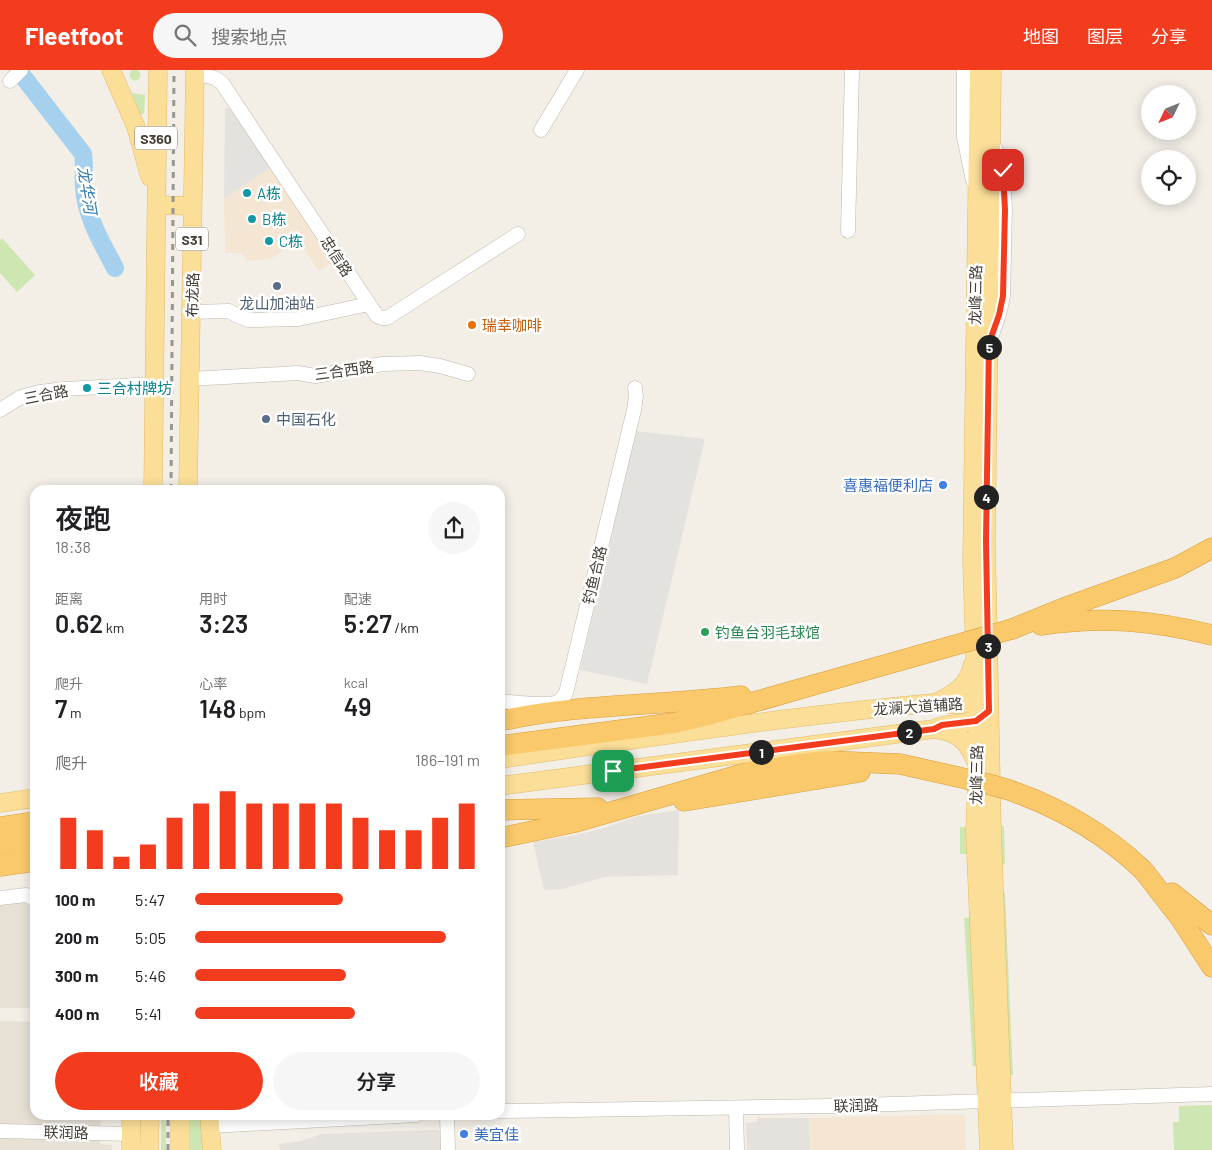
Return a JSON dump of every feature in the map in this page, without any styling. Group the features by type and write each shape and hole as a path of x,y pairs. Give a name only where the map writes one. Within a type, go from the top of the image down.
{"highway":[{"path":"505,745 674,723 712,714 1012,629 1175,568 1212,548"},
{"path":"1012,629 1084,619 1160,624 1212,635"},
{"path":"505,720 563,710 708,700 810,686"},
{"path":"505,837 576,822 742,774 799,764 827,761 900,764 972,772 1073,818 1107,839 1201,918 1212,925"},
{"path":"505,810 606,808 664,804 838,775 884,770 972,772"},
{"path":"0,827 30,823"},
{"path":"0,846 30,842"},
{"path":"0,864 30,860"},
{"path":"1143,870 1181,919 1212,967"},
{"path":"0,878 30,875"}],"main road":[{"path":"111,70 136,127 157,205 192,206"},
{"name":"S360","path":"157,205 158,70"},
{"name":"龙峰三路","path":"980,70 972,561 974,656 992,832 994,1100 989,1150"},
{"name":"龙峰三路","path":"992,70 986,541 980,712 972,772 994,1100 1004,1150"},
{"name":"布龙路","path":"189,476 192,71"},
{"name":"S31","path":"152,485 157,205"},
{"path":"934,703 953,694 963,686 970,674 974,656"},
{"name":"龙澜大道辅路","path":"505,758 760,722 934,703 980,712"},
{"name":"龙澜大道辅路","path":"505,785 934,729 980,712"},
{"path":"934,729 950,731 961,738 970,748 972,772"},
{"path":"518,756 522,783"},
{"path":"0,802 30,799"},
{"path":"0,839 30,835"},
{"path":"131,1120 131,1142"},
{"path":"149,1150 150,1120"},
{"path":"180,1120 180,1150"},
{"path":"210,1121 212,1150"}],"street":[{"path":"192,71 204,73 219,70"},
{"path":"541,130 577,70"},
{"path":"848,231 852,70"},
{"path":"964,70 964,137 977,198"},
{"name":"忠信路","path":"192,71 219,80 225,86 378,316 387,318 518,234"},
{"path":"191,312 229,311 240,318 249,320 299,319 369,304"},
{"name":"三合西路","path":"190,379 298,373 314,376 396,363 420,363 440,366 468,374"},
{"name":"三合路","path":"0,410 21,397 40,392 154,384"},
{"name":"钓鱼合路","path":"505,701 552,703 558,702 566,693 634,410 636,388"},
{"path":"0,898 26,895 30,897"},
{"name":"联润路","path":"505,1112 736,1108 1212,1094"},
{"path":"736,1108 737,1150"},
{"path":"210,1121 244,1120"},
{"path":"447,1120 448,1150"},
{"name":"联润路","path":"0,1131 131,1142"}],"shaded area":[{"path":"225,108 232,109 271,167 224,199"},
{"path":"271,167 336,260 319,271 297,239 271,259 247,261 242,253 225,253 223,200"},
{"path":"636,431 705,439 647,684 580,670"},
{"path":"679,810 678,875 604,877 563,889 544,890 533,842 576,835 639,816"},
{"path":"25,897 30,902 30,1008 0,1008 0,901"},
{"path":"0,1021 30,1022 30,1120 101,1120 100,1144 112,1145 112,1150 0,1150"},
{"path":"965,1114 966,1150 810,1150 809,1118"},
{"path":"757,1118 809,1118 810,1150 747,1150 746,1123 757,1122"},
{"path":"436,1130 442,1132 442,1150 280,1150 279,1144 301,1141 321,1134"}],"green space":[{"path":"135,69 141,75 135,81 129,75"},
{"path":"132,93 145,95 144,114 140,114"},
{"path":"2,238 35,275 17,292 0,273 0,240"},
{"path":"1000,826 1004,826 1005,864 1001,864"},
{"path":"960,827 967,827 967,854 960,854"},
{"path":"1005,893 1013,1075 1010,1075 1002,894"},
{"path":"970,917 976,1066 973,1066 964,918"},
{"path":"1212,1105 1212,1150 1174,1150 1173,1122 1179,1122 1179,1106"},
{"path":"161,1120 166,1120 166,1150 161,1150"},
{"path":"190,1120 203,1120 206,1150 190,1150"}],"waterway":[{"name":"龙华河","path":"18,70 83,154 85,199 95,230 115,268"}],"railway":[{"path":"171,485 174,70"},
{"path":"168,1120 168,1150"}],"place":[{"name":"A栋","path":"247,193"},
{"name":"B栋","path":"252,219"},
{"name":"C栋","path":"269,241"},
{"name":"龙山加油站","path":"277,286"},
{"name":"瑞幸咖啡","path":"472,325"},
{"name":"三合村牌坊","path":"87,388"},
{"name":"中国石化","path":"266,419"},
{"name":"喜惠褔便利店","path":"943,485"},
{"name":"钓鱼台羽毛球馆","path":"705,632"},
{"name":"美宜佳","path":"464,1134"}],"route":[{"path":"613,771 934,729 942,725 976,721 989,711 986,541 989,343 999,315 1003,296 1005,210 1003,170"}]}
